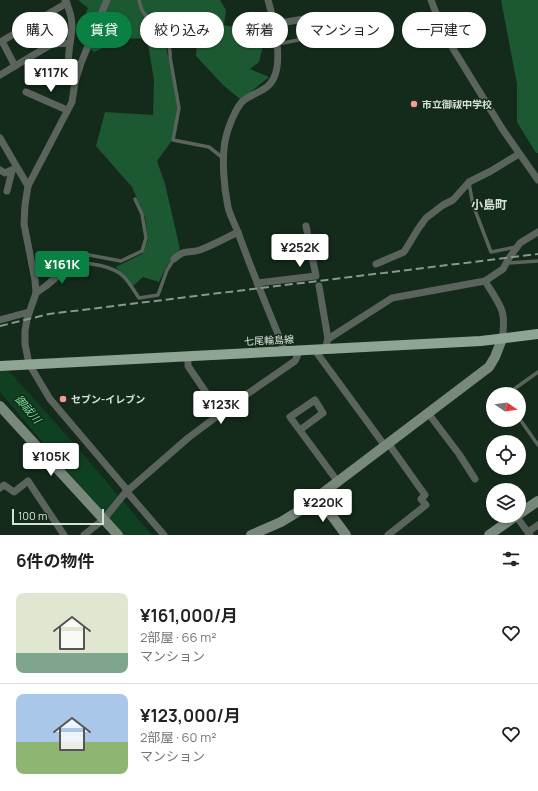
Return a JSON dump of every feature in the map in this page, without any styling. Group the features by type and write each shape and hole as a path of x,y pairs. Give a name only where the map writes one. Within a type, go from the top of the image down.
{"main road":[{"name":"七尾輪島線","path":"0,366 300,350 314,349 327,344 502,339 538,334"}],"street":[{"path":"107,0 81,63 75,82 72,102 28,186 24,224 35,280 36,293 27,319 25,331 27,358 24,364 50,399 164,535"},
{"path":"268,0 271,12"},
{"path":"431,0 444,34 502,130 538,180"},
{"path":"16,66 1,39 66,2 72,18 68,62 70,76 75,82"},
{"path":"0,75 52,44 70,43"},
{"path":"277,48 278,65 276,72 269,85 242,102 226,136 224,159 228,208 285,351"},
{"path":"26,92 67,110"},
{"path":"0,138 14,169 28,186"},
{"path":"376,264 404,252 426,218 443,205 453,200 469,182 520,154"},
{"path":"0,170 5,173 14,169"},
{"path":"7,191 14,169"},
{"path":"257,283 316,276 306,226"},
{"path":"174,259 189,251 199,251 238,232"},
{"path":"319,286 327,344 392,298 485,282 503,268 520,243 538,232"},
{"path":"36,293 74,262"},
{"path":"251,535 281,522 299,512 488,367 495,357 502,339 504,321 503,310 485,282"},
{"path":"0,320 29,312"},
{"path":"314,349 425,495 421,499 426,505 388,535"},
{"path":"84,535 104,519 127,492 188,438 220,413 295,361 300,350"},
{"path":"188,356 188,366 220,413"},
{"path":"300,430 324,412 315,400 290,417 338,482"},
{"path":"0,406 118,535"},
{"path":"428,413 459,454 475,479"},
{"path":"0,488 4,485 14,492 28,481 64,535"},
{"path":"318,497 346,535"},
{"path":"526,509 538,501"},
{"path":"489,535 506,523"},
{"path":"521,523 529,533 538,525"}],"lane":[{"path":"138,0 143,11 158,29 171,49 170,57 179,108 173,140 209,147 224,159"},
{"path":"469,182 473,205 491,252 516,247"},
{"path":"74,262 89,255 121,261 142,251 146,238 142,214 135,199"},
{"path":"74,262 105,266 124,276 139,298 158,295 167,270 174,259"},
{"path":"506,263 538,260"},
{"path":"517,387 538,372"},
{"path":"525,427 538,445"}],"shaded area":[{"path":"78,0 220,0 226,10 224,25 224,12 140,12 140,38 132,39 132,12 86,12 88,8"},
{"path":"501,0 538,0 538,153 536,153 517,122 517,84"},
{"path":"224,25 232,27 232,48 262,48 259,62 250,69 269,77 241,100 223,85 196,56 196,48 224,48"},
{"path":"90,48 103,48 94,52"},
{"path":"149,48 166,48 178,110 171,142 157,161 165,184 180,249 166,267 159,282 143,277 133,286 116,267 142,254 148,240 145,217 132,187 96,146 105,112 153,115 154,80"}],"water":[{"name":"御祓川","path":"0,361 77,447 152,535 122,535 0,392"}],"railway":[{"path":"0,326 49,314 538,254"}],"place":[{"name":"市立御祓中学校","path":"414,104"},
{"name":"セブン-イレブン","path":"63,399"}],"district":[{"name":"小島町","path":"489,205"}]}
